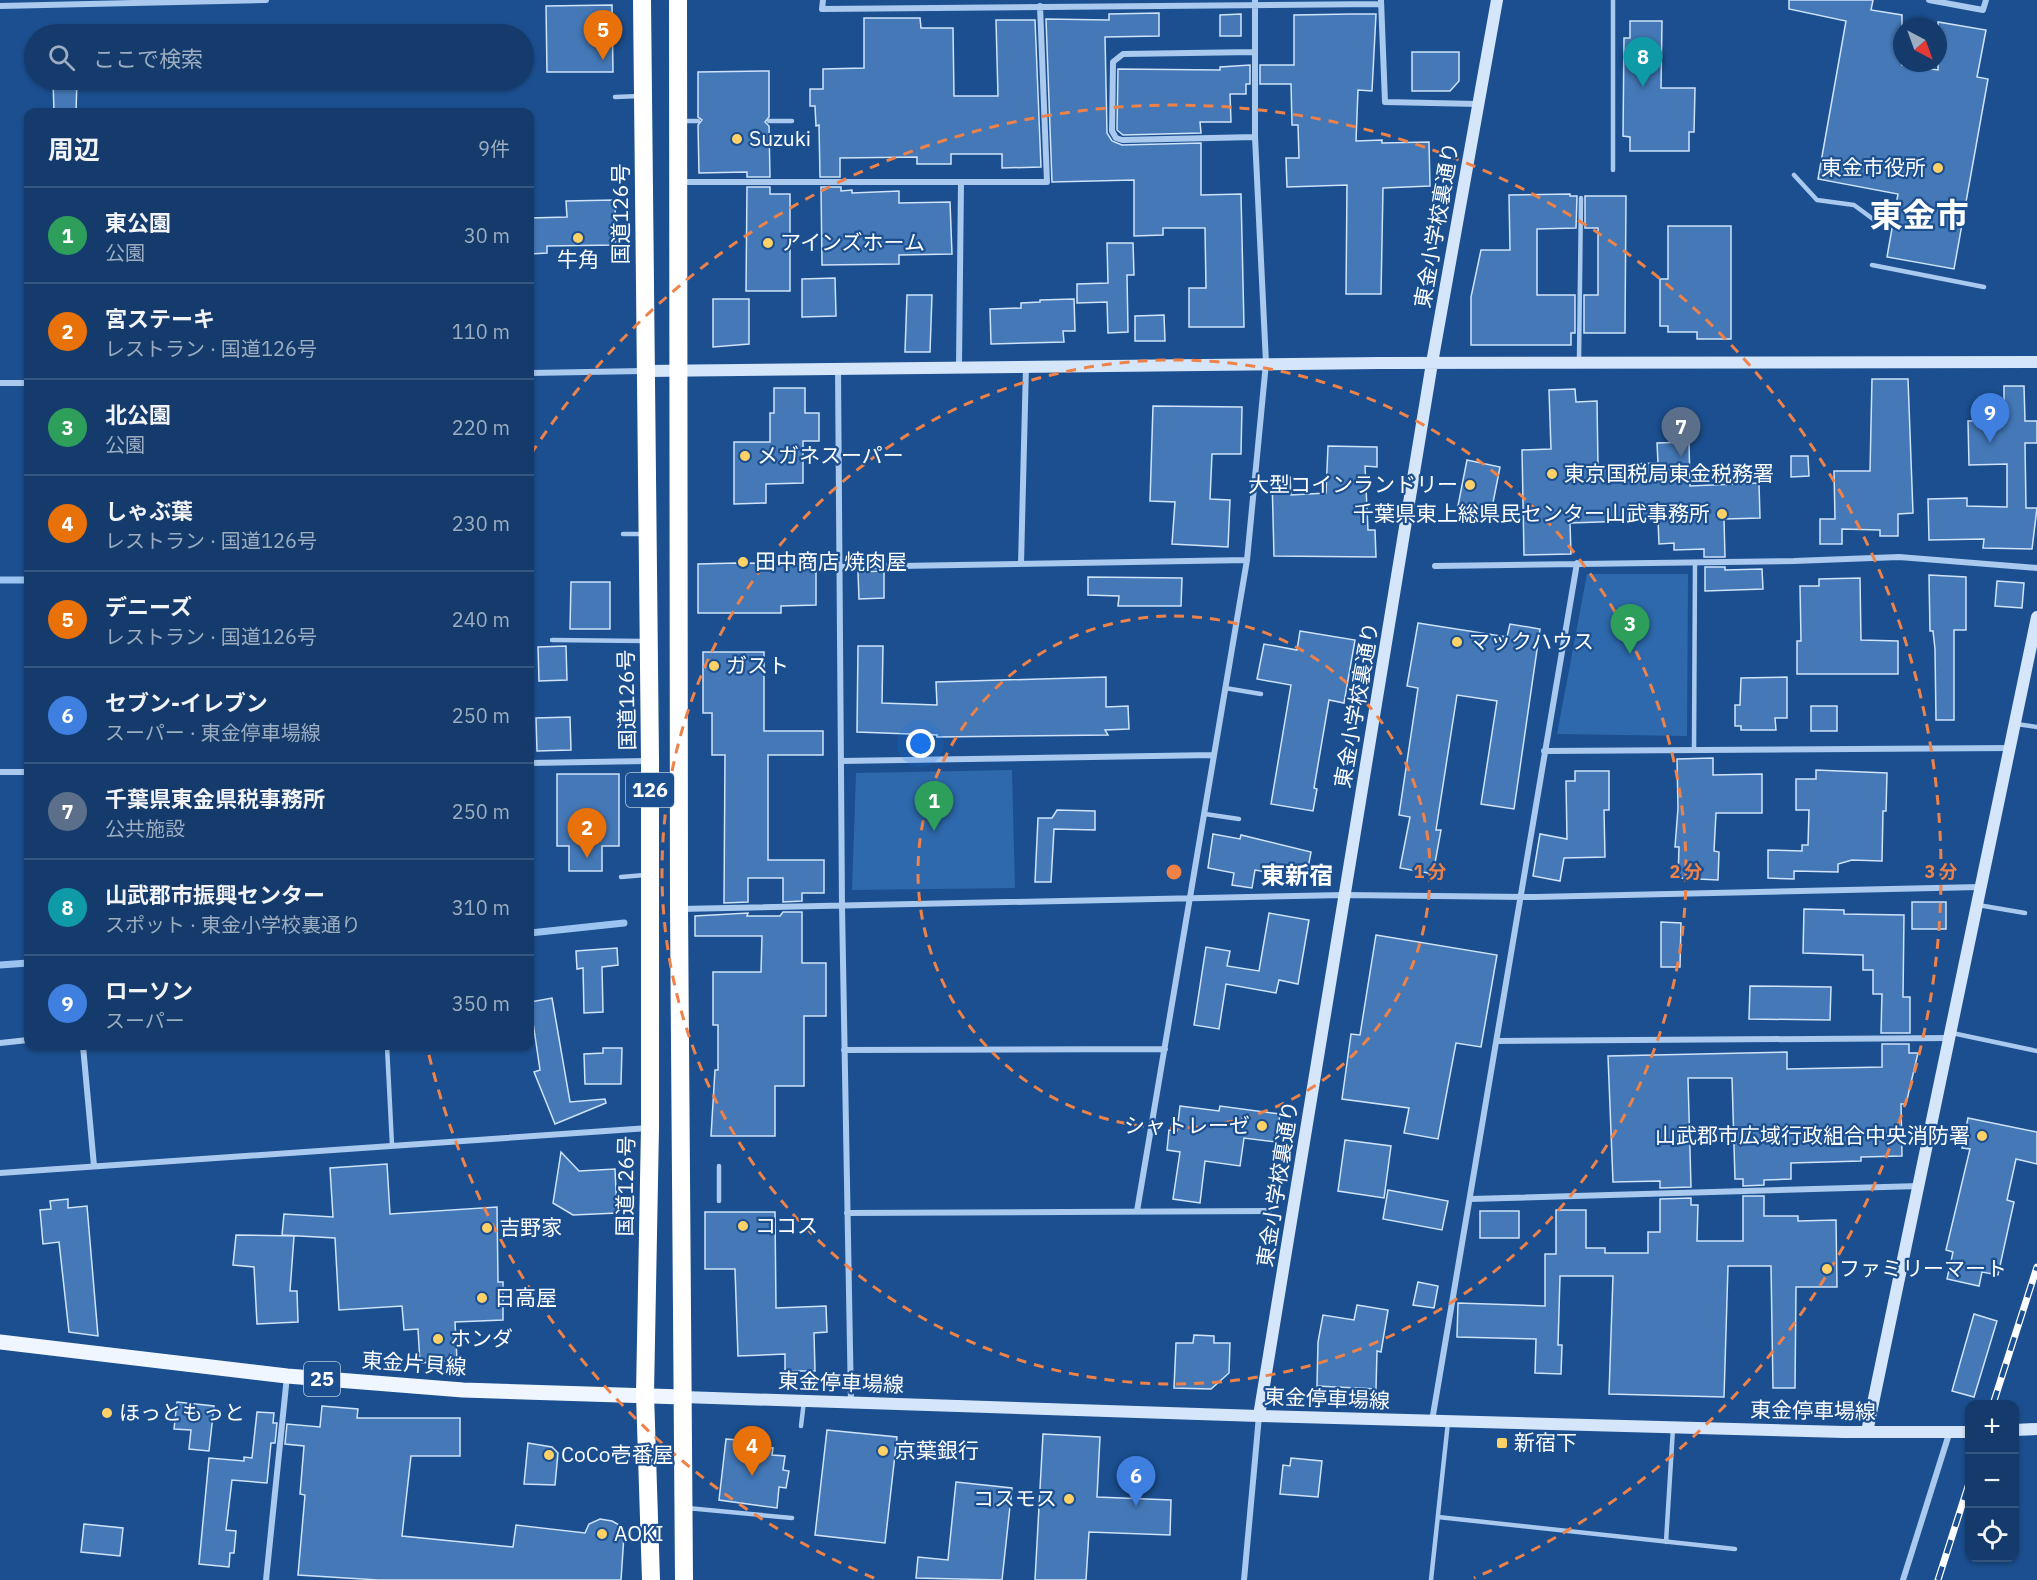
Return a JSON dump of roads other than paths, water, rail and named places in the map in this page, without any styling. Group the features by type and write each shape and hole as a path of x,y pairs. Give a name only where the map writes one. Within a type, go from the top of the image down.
{"highway":[{"name":"国道126号","path":"642,0 651,875 650,1128 645,1394 651,1580"},
{"name":"126","path":"678,0 679,909 684,1580"}],"main road":[{"name":"東金片貝線","path":"0,1342 287,1376 463,1390 683,1397"}],"street":[{"path":"0,6 266,0"},
{"path":"822,0 822,9 958,4 1040,6 1064,3 1381,2 1385,102 1479,104"},
{"name":"東金小学校裏通り","path":"1259,1416 1432,363 1497,0"},
{"path":"1929,0 1983,10 1986,0"},
{"path":"1137,1210 1247,560 1266,363 1255,137 1255,2"},
{"path":"678,182 1047,182 1040,6"},
{"path":"1254,52 1123,54 1116,57 1113,62 1112,131 1116,138 1122,140 1255,137"},
{"path":"959,366 961,182"},
{"path":"534,373 679,369 1266,363 2037,362"},
{"path":"1021,564 1026,366"},
{"path":"838,368 842,906 851,1403"},
{"path":"0,383 24,382"},
{"path":"1435,566 1695,563 1899,557 2037,568"},
{"path":"839,567 1247,560"},
{"path":"1432,1421 1577,563"},
{"path":"1867,1432 2037,617"},
{"path":"1544,751 2010,748"},
{"path":"841,761 1214,755"},
{"path":"534,763 650,761"},
{"path":"0,772 24,772"},
{"path":"679,909 1344,895 1522,897 1980,887"},
{"path":"1497,1041 1950,1035"},
{"path":"0,1043 24,1040"},
{"path":"844,1050 1165,1049"},
{"path":"83,1050 94,1166"},
{"path":"0,1173 650,1128"},
{"path":"1470,1199 1920,1186"},
{"path":"848,1213 1269,1211"},
{"path":"266,1580 287,1376"},
{"name":"東金停車場線","path":"683,1397 1432,1421 1949,1434 1965,1432"},
{"path":"1244,1580 1259,1416"},
{"path":"2019,1430 2037,1429"},
{"path":"1903,1580 1949,1434"}],"lane":[{"path":"1613,0 1613,170"},
{"path":"615,97 642,96"},
{"path":"769,121 792,121"},
{"path":"678,122 698,122"},
{"path":"1794,175 1817,200 1854,205 1877,222"},
{"path":"1579,361 1581,198"},
{"path":"1872,265 1984,287"},
{"path":"623,534 647,533"},
{"path":"1694,749 1695,563"},
{"path":"552,640 649,640"},
{"path":"1225,688 1261,694"},
{"path":"2016,724 2037,727"},
{"path":"1204,814 1239,819"},
{"path":"621,877 651,875"},
{"path":"1978,905 2025,913"},
{"path":"1950,1035 2037,1051"},
{"path":"387,1050 392,1145"},
{"path":"719,1166 719,1201"},
{"path":"801,1426 804,1401"},
{"path":"1431,1580 1448,1421"},
{"path":"1666,1542 1673,1427"},
{"path":"684,1508 792,1518"},
{"path":"1438,1517 1735,1549"}],"waterway":[{"path":"0,580 24,580"},
{"path":"534,933 624,923"},
{"path":"0,965 24,963"}],"railway":[{"path":"1994,1400 2037,1267"},
{"path":"1938,1580 1965,1496"}],"place":[{"name":"デニーズ","path":"603,60"},
{"name":"山武郡市振興センター","path":"1643,87"},
{"name":"Suzuki","path":"737,139"},
{"name":"東金市役所","path":"1938,168"},
{"name":"牛角","path":"578,238"},
{"name":"アインズホーム","path":"768,243"},
{"name":"ローソン","path":"1990,443"},
{"name":"メガネスーパー","path":"745,456"},
{"name":"千葉県東金県税事務所","path":"1681,457"},
{"name":"東京国税局東金税務署","path":"1552,474"},
{"name":"大型コインランドリー","path":"1470,485"},
{"name":"千葉県東上総県民センター山武事務所","path":"1722,514"},
{"name":"田中商店 焼肉屋","path":"743,562"},
{"name":"マックハウス","path":"1457,642"},
{"name":"北公園","path":"1630,654"},
{"name":"ガスト","path":"714,666"},
{"name":"東公園","path":"934,831"},
{"name":"宮ステーキ","path":"587,858"},
{"name":"シャトレーゼ","path":"1262,1126"},
{"name":"山武郡市広域行政組合中央消防署","path":"1982,1136"},
{"name":"ココス","path":"743,1226"},
{"name":"吉野家","path":"487,1228"},
{"name":"ファミリーマート","path":"1827,1269"},
{"name":"日高屋","path":"482,1298"},
{"name":"ホンダ","path":"438,1339"},
{"name":"ほっともっと","path":"107,1413"},
{"name":"新宿下","path":"1502,1443"},
{"name":"京葉銀行","path":"883,1451"},
{"name":"CoCo壱番屋","path":"549,1455"},
{"name":"しゃぶ葉","path":"752,1476"},
{"name":"コスモス","path":"1069,1499"},
{"name":"セブン-イレブン","path":"1136,1506"},
{"name":"AOKI","path":"602,1534"}],"district":[{"name":"東金市","path":"1919,215"},
{"name":"東新宿","path":"1297,876"}]}
